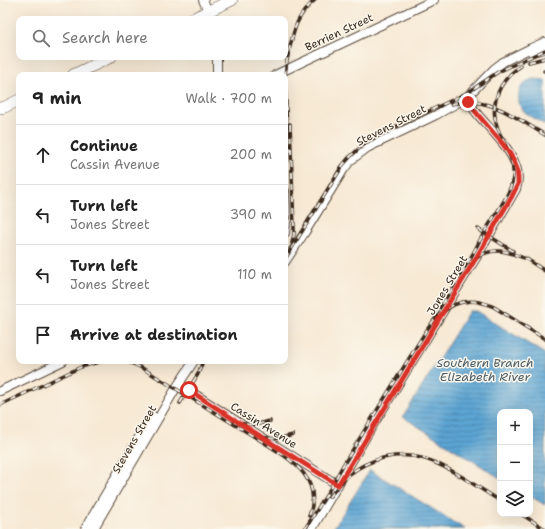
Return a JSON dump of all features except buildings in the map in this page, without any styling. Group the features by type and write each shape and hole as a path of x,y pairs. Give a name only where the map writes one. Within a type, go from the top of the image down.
{"main road":[{"path":"198,16 232,0"},
{"path":"79,72 105,60"},
{"path":"0,108 16,102"}],"street":[{"path":"203,0 208,11"},
{"name":"Berrien Street","path":"282,72 434,0"},
{"name":"Stevens Street","path":"288,258 351,160 367,148 436,115 466,98 498,65 545,42"},
{"name":"Stevens Street","path":"519,54 545,49"},
{"path":"217,60 217,72"},
{"name":"Jones Street","path":"312,529 476,258 518,184 517,169 513,159 466,98"},
{"path":"0,391 58,364"},
{"name":"Stevens Street","path":"95,529 192,364"},
{"name":"Cassin Avenue","path":"179,384 338,485"},
{"name":"Stevens Street","path":"85,529 152,415"}],"water":[{"path":"532,79 545,80 545,125 528,115 520,106 518,98 520,89 526,82"},
{"name":"Southern Branch Elizabeth River","path":"469,311 476,311 545,354 545,505 533,498 533,409 497,409 497,476 403,417"},
{"path":"370,470 465,529 333,529"}],"railway":[{"path":"288,54 297,23 304,11 315,0"},
{"path":"288,254 343,165 362,146 376,136 467,93 498,72 545,50"},
{"path":"529,62 545,58"},
{"path":"286,72 287,60"},
{"path":"436,314 501,206 512,184 513,170 511,158 498,129 494,110 495,102 502,85 507,78 521,66"},
{"path":"451,104 465,102 489,105 501,109 545,135"},
{"path":"290,124 294,227 292,243"},
{"path":"478,229 513,251"},
{"path":"470,263 477,257 498,251 513,254 528,260"},
{"path":"525,258 545,271"},
{"path":"305,529 426,331 447,309 455,304 464,302 473,301 483,303 494,307 545,339"},
{"path":"0,405 81,367 92,364"},
{"path":"133,364 268,445 296,465 304,473 312,492 312,504 309,516"},
{"path":"180,403 198,374 202,364"},
{"path":"234,422 252,424 270,421"},
{"path":"257,436 275,438 293,435"},
{"path":"329,497 347,477 362,466 383,458 405,456 425,459 444,467 497,499"},
{"path":"526,517 545,529"}],"route":[{"path":"189,390 338,485 476,258 518,184 517,169 513,159 502,143 468,102"}]}
